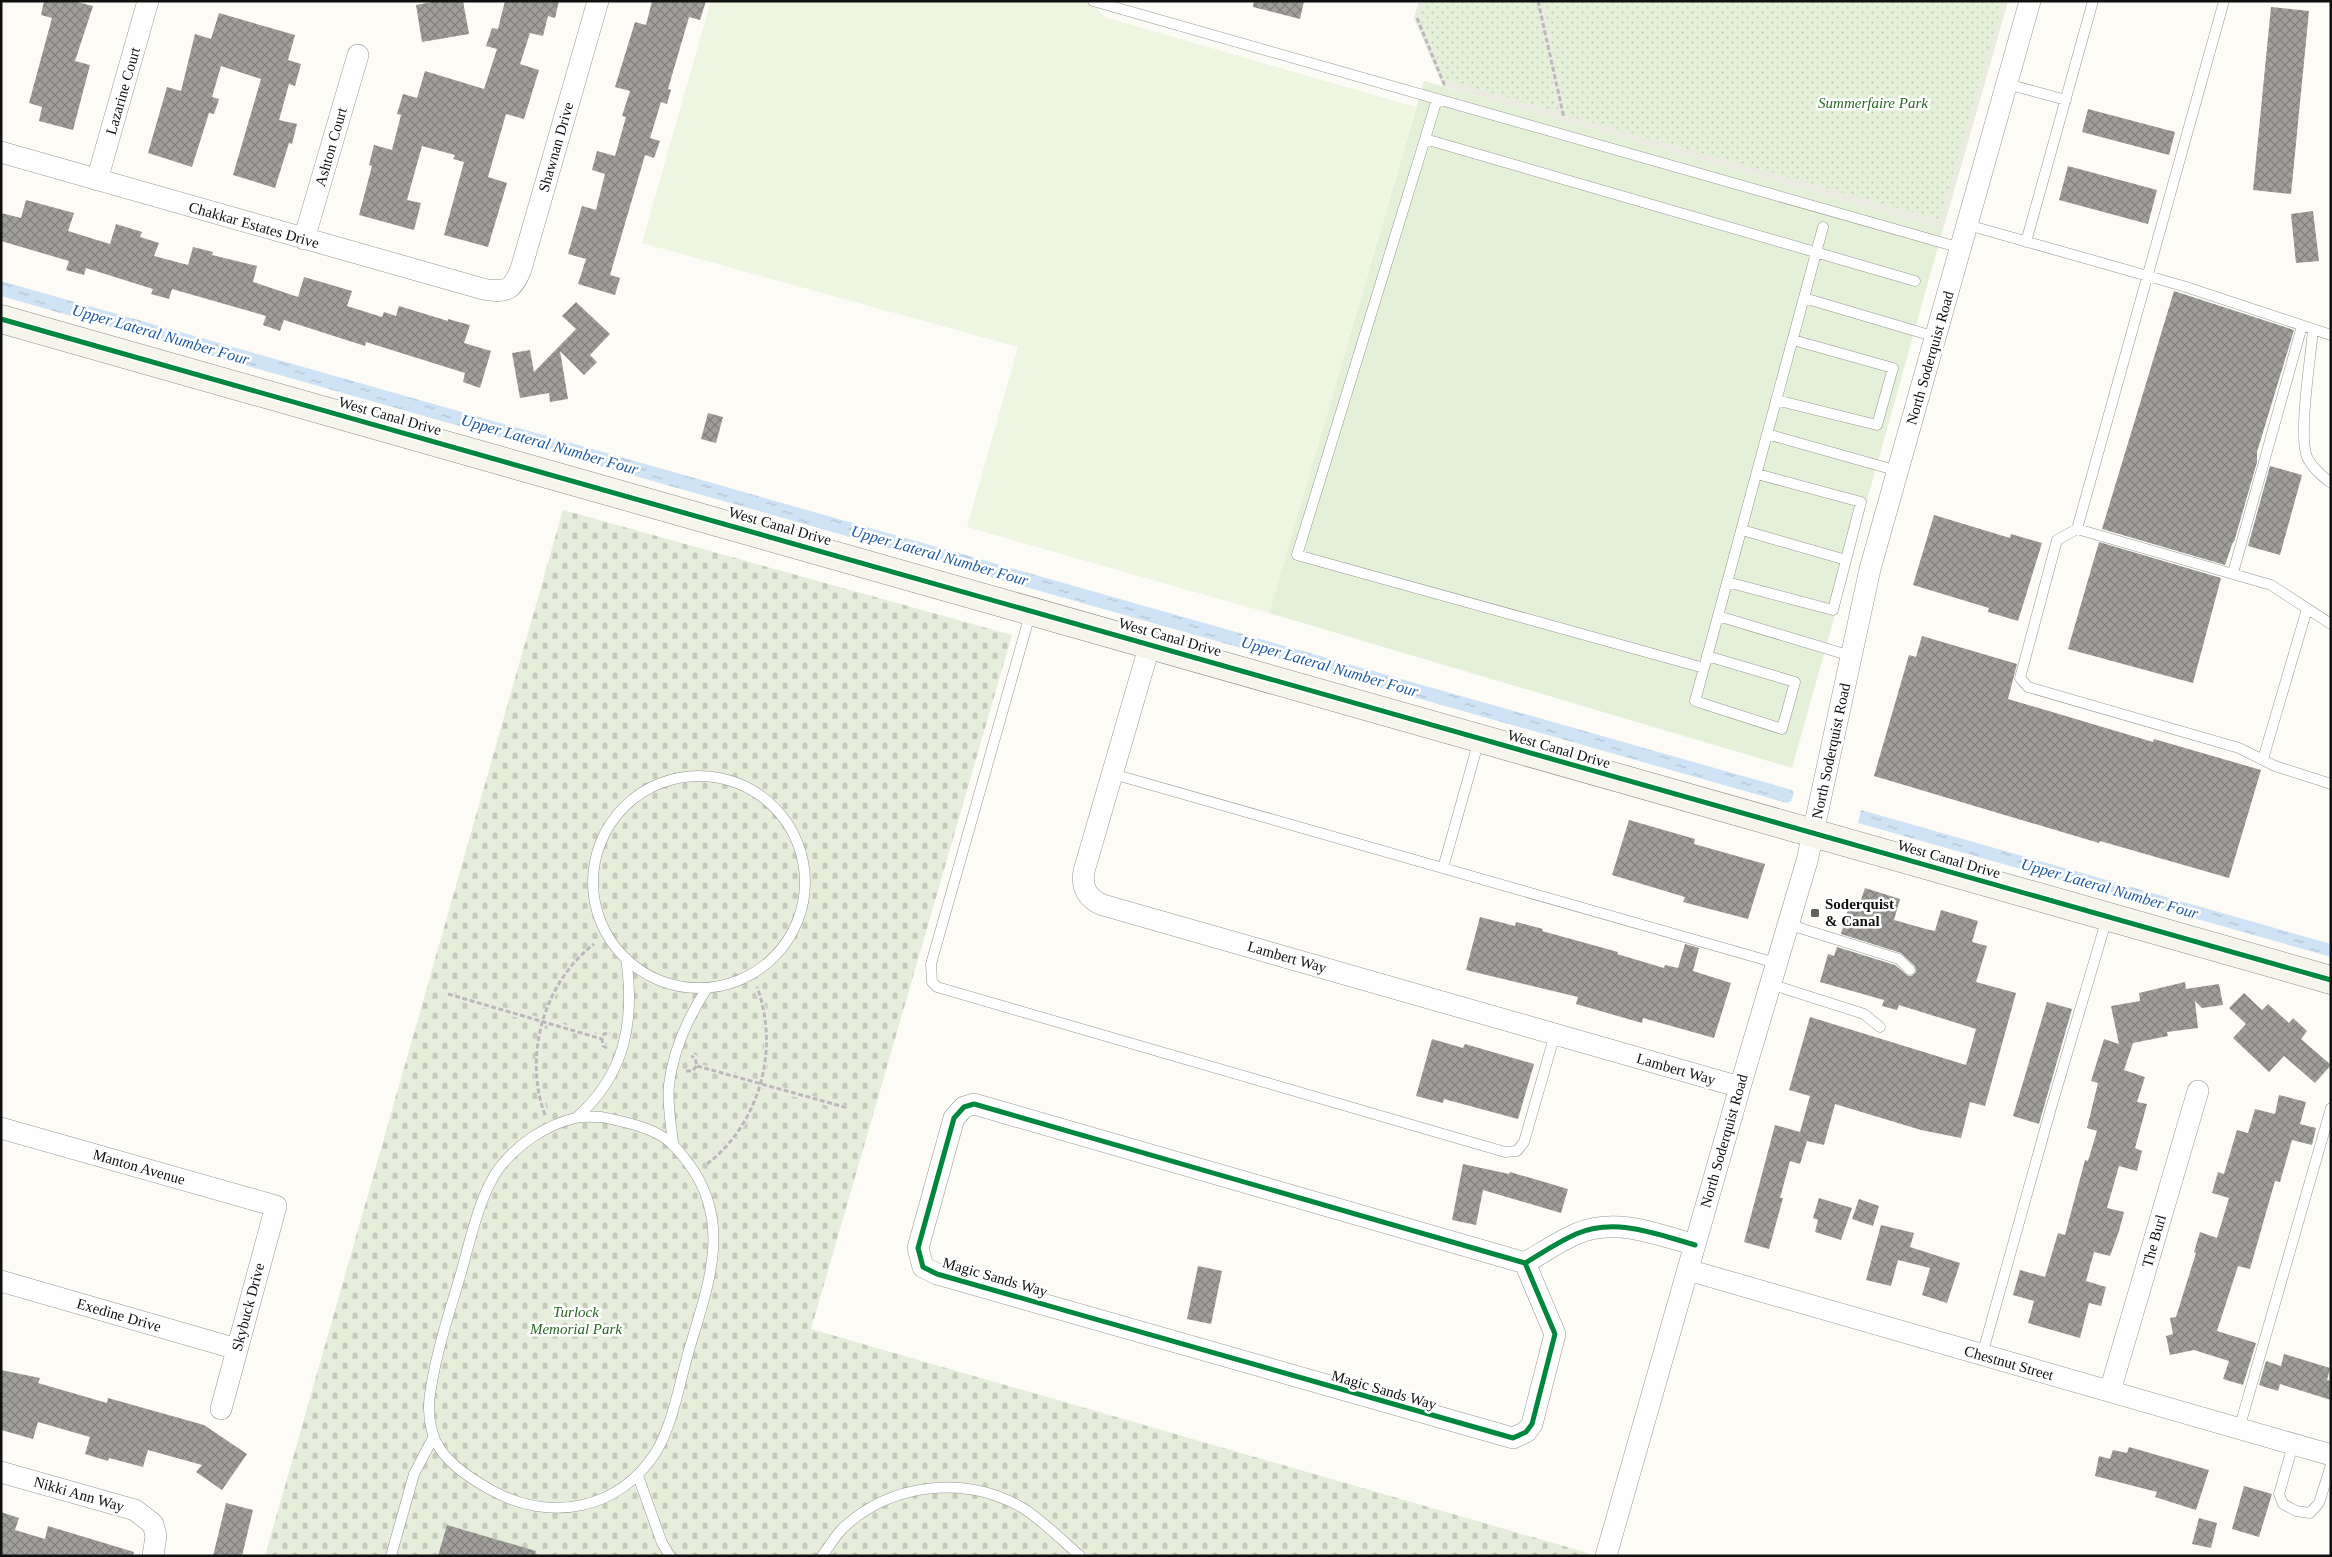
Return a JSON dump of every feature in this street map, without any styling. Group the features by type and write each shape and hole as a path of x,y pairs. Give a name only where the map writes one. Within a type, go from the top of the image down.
{"street":[{"name":"Lazarine Court","path":"97,180 148,1"},
{"name":"Shawnan Drive","path":"508,289 516,281 520,269 598,1"},
{"name":"North Soderquist Road","path":"1606,1556 1814,834 1850,656 1870,569 2030,1"},
{"name":"Ashton Court","path":"304,239 358,55"},
{"name":"Chakkar Estates Drive","path":"1,152 483,289 498,291 508,289"},
{"name":"West Canal Drive","path":"1,319 2331,980"},
{"name":"Lambert Way","path":"1150,644 1083,877 1086,891 1098,903 1740,1087"},
{"name":"The Burl","path":"2110,1391 2198,1091"},
{"name":"Magic Sands Way","path":"974,1104 1525,1263 1555,1334 1532,1424 1526,1432 1513,1438 936,1274 923,1267 918,1248 954,1118 964,1106 974,1104"},
{"name":"Manton Avenue","path":"1,1128 276,1206"},
{"name":"Skybuck Drive","path":"221,1408 276,1206"},
{"path":"1525,1263 1576,1234 1600,1227 1631,1227 1695,1245"},
{"name":"Chestnut Street","path":"1688,1270 2331,1455"},
{"name":"Exedine Drive","path":"1,1281 237,1349"},
{"name":"Nikki Ann Way","path":"1,1472 134,1510 146,1516 153,1524 156,1536 152,1556"}],"lane":[{"path":"1093,1 1961,248"},
{"path":"2026,242 2094,1"},
{"path":"2077,529 2224,1"},
{"path":"2008,84 2066,100"},
{"path":"1437,98 1297,555 1704,668"},
{"path":"1425,139 1915,281"},
{"path":"1968,225 2148,276 2331,335"},
{"path":"1707,656 1795,682 1782,728 1695,701 1707,656 1718,616 1727,582 1742,530 1823,227"},
{"path":"1804,298 1936,337"},
{"path":"2233,573 2302,326"},
{"path":"2313,329 2304,434 2307,457 2317,472 2331,483"},
{"path":"1776,400 1876,425 1893,368 1793,340"},
{"path":"1767,434 1898,471"},
{"path":"1727,582 1833,610 1860,502 1757,474"},
{"path":"2331,624 2271,585 2077,529 2057,540 2020,678 2028,688 2239,748 2298,775 2331,784"},
{"path":"1742,530 1846,560"},
{"path":"2263,759 2307,609"},
{"path":"1031,610 932,964 932,982 937,987 1505,1152 1517,1151 1524,1142 1555,1034"},
{"path":"1718,616 1850,656"},
{"path":"1443,868 1479,739"},
{"path":"1113,774 1776,963"},
{"path":"696,776 727,779 756,792 780,812 797,838 805,868 804,899 795,929 777,954 750,975 731,983 707,988 685,987 663,981 643,972 626,958 607,934 596,905 593,874 600,844 615,817 638,795 666,781 696,776"},
{"path":"1982,1355 2107,917"},
{"path":"1788,924 1899,959 1910,970"},
{"path":"576,1118 595,1101 623,1048 630,1011 630,984 626,958"},
{"path":"1770,984 1864,1014 1880,1027"},
{"path":"673,1143 669,1085 685,1030 695,1007 707,988"},
{"path":"2239,1429 2331,1108"},
{"path":"602,1117 654,1131 673,1143 695,1173 710,1201 715,1237 711,1274 670,1417 657,1450 638,1476 614,1494 600,1501 576,1507 549,1508 520,1504 471,1478 450,1460 433,1438 428,1416 430,1390 438,1352 480,1208 498,1169 521,1144 549,1128 576,1118 602,1117"},
{"path":"391,1556 414,1474 433,1438"},
{"path":"2293,1445 2279,1494 2283,1504 2296,1510 2310,1513 2319,1503 2331,1465"},
{"path":"638,1476 662,1544 670,1556"},
{"path":"822,1556 842,1529 874,1506 908,1492 946,1486 989,1493 1022,1508 1080,1556"}],"path":[{"path":"1538,1 1564,118"},
{"path":"1417,18 1444,84 1453,86"},
{"path":"1555,115 1574,120"},
{"path":"545,1115 539,1092 537,1069 538,1045 543,1022 559,983 577,960 594,944"},
{"path":"707,1164 726,1146 741,1127 752,1106 760,1084 766,1060 766,1036 765,1013 757,987"},
{"path":"448,994 602,1039"},
{"path":"608,1048 603,1046 602,1039 606,1033 612,1033"},
{"path":"690,1056 695,1058 697,1066"},
{"path":"697,1066 848,1108"},
{"path":"686,1071 692,1071 697,1066"}],"green space":[{"path":"711,1 1091,1 1104,17 1416,107 1269,613 967,527 1018,347 642,243"},
{"name":"Summerfaire Park","path":"1419,1 2008,1 1943,229 1443,86 1414,18"},
{"path":"1424,81 1943,229 1792,768 1269,613"},
{"name":"Turlock Memorial Park","path":"563,510 1012,635 811,1329 1588,1553 1587,1556 265,1556"}],"shaded area":[{"path":"1419,1 1424,1 1420,17 1446,80 1559,112 1537,1 1542,1 1566,115 1940,220 2003,1 2008,1 1943,229 1443,86 1414,18"},
{"path":"592,942 595,946 580,960 558,990 546,1019 600,1035 612,1030 611,1036 607,1036 604,1039 605,1044 609,1046 606,1051 601,1048 598,1040 545,1025 539,1064 542,1093 548,1113 543,1116 537,1095 534,1071 539,1024 447,997 449,992 541,1018 556,982 571,962"},
{"path":"759,986 767,1011 769,1034 768,1060 764,1082 848,1106 847,1111 762,1088 754,1109 742,1130 722,1155 708,1166 705,1162 723,1145 741,1121 757,1086 698,1069 688,1074 685,1073 686,1068 691,1068 694,1065 693,1060 689,1058 691,1052 698,1057 700,1064 759,1080 764,1049 762,1012 754,988"}],"water":[{"name":"Upper Lateral Number Four","path":"1,281 1792,790 1794,793 1791,801 1787,803 1,296"},
{"name":"Upper Lateral Number Four","path":"1861,810 2331,944 2331,957 1858,823"}],"building":[{"path":"44,1 73,1 93,6 75,61 90,65 73,130 39,121 42,107 29,103 52,18 41,15"},
{"path":"437,1 463,1 469,34 422,42 416,5"},
{"path":"505,1 559,1 555,18 548,16 543,36 530,33 520,64 539,70 524,119 506,114 488,177 507,183 488,247 444,235 464,162 453,159 455,155 422,146 407,200 421,203 414,230 359,215 372,166 369,165 374,145 392,150 401,115 397,114 403,94 417,98 425,71 484,89 497,49 486,46 492,28 498,29"},
{"path":"652,1 706,1 700,20 689,17 668,89 671,90 667,104 661,102 650,138 660,141 654,158 645,155 610,275 620,278 615,295 578,284 586,259 568,254 582,206 596,210 605,174 592,170 597,151 615,156 626,117 622,116 630,91 615,87 635,22 646,25"},
{"path":"1254,1 1304,1 1300,19 1253,7"},
{"path":"2271,7 2309,11 2291,194 2253,190"},
{"path":"219,13 295,35 288,60 301,64 295,86 289,84 279,120 297,124 292,144 289,143 275,188 233,175 261,79 221,66 212,97 219,99 214,114 209,113 192,167 148,153 167,87 181,91 195,34 211,39"},
{"path":"2088,109 2175,132 2169,155 2082,132"},
{"path":"2068,166 2157,190 2148,224 2059,200"},
{"path":"26,200 74,213 68,231 110,244 116,224 142,232 140,237 159,243 154,256 188,265 193,247 213,252 212,255 257,266 253,282 298,297 304,277 352,291 347,306 382,317 384,312 396,316 399,306 448,321 448,319 470,325 464,343 491,351 480,388 463,382 465,373 366,342 365,346 284,320 280,331 263,325 266,316 172,289 169,299 151,294 153,289 86,268 84,275 66,270 69,261 1,241 1,213 21,218"},
{"path":"2313,211 2319,261 2296,263 2291,214"},
{"path":"2174,291 2294,330 2257,452 2257,462 2234,542 2225,565 2102,529"},
{"path":"576,302 610,334 590,355 597,362 584,375 560,351 568,399 550,402 549,393 520,398 512,353 530,350 534,372 576,329 562,316"},
{"path":"708,413 723,417 716,443 701,439"},
{"path":"2270,466 2302,475 2280,555 2248,546"},
{"path":"1934,515 2010,538 2011,534 2042,543 2018,621 1988,612 1989,608 1913,585"},
{"path":"2099,542 2221,578 2193,683 2068,649"},
{"path":"1922,636 2017,664 2008,699 2153,742 2154,739 2261,770 2229,878 2100,841 2099,843 1874,776 1909,655 1916,657"},
{"path":"1629,820 1695,839 1694,844 1765,864 1748,919 1683,902 1685,897 1612,875"},
{"path":"1865,888 1900,899 1894,920 1935,931 1941,910 1978,921 1972,942 1987,946 1976,982 2016,993 1985,1106 1970,1102 1961,1138 1921,1130 1835,1104 1824,1145 1807,1141 1800,1164 1790,1161 1780,1198 1783,1198 1769,1249 1744,1242 1775,1125 1800,1132 1810,1096 1789,1090 1810,1017 1966,1065 1976,1029 1899,1005 1897,1010 1882,1006 1884,1000 1820,982 1828,954 1834,956 1837,947 1895,965 1908,976 1912,976 1916,972 1915,966 1901,953 1841,934 1849,906 1858,909"},
{"path":"1480,917 1515,926 1516,922 1543,929 1542,931 1618,952 1617,954 1664,968 1665,965 1678,968 1685,944 1699,948 1693,971 1731,983 1714,1038 1643,1018 1642,1023 1576,1004 1578,997 1466,970"},
{"path":"2185,982 2186,989 2219,984 2223,1005 2202,1008 2195,1001 2198,1028 2167,1032 2168,1036 2133,1043 2124,1070 2145,1077 2137,1102 2147,1104 2135,1148 2142,1151 2137,1171 2119,1166 2107,1208 2124,1212 2119,1231 2110,1256 2094,1252 2086,1281 2106,1287 2101,1306 2089,1303 2080,1338 2028,1323 2034,1301 2013,1295 2020,1270 2045,1277 2058,1233 2065,1235 2085,1160 2088,1161 2097,1131 2087,1128 2098,1083 2091,1081 2104,1039 2119,1044 2111,1006 2140,1001 2139,993"},
{"path":"2244,993 2262,1010 2268,1004 2289,1023 2293,1018 2307,1031 2301,1039 2331,1065 2315,1083 2284,1056 2269,1072 2233,1038 2246,1024 2229,1008"},
{"path":"2047,1002 2072,1009 2039,1124 2013,1116"},
{"path":"1432,1039 1463,1048 1465,1044 1534,1064 1518,1119 1444,1099 1443,1103 1416,1096"},
{"path":"2279,1095 2306,1102 2300,1124 2316,1128 2312,1145 2292,1140 2280,1182 2275,1181 2250,1269 2238,1266 2217,1331 2256,1343 2243,1385 2223,1379 2229,1361 2194,1350 2170,1355 2166,1336 2173,1334 2170,1318 2176,1317 2196,1253 2194,1252 2200,1232 2217,1238 2229,1198 2212,1193 2218,1172 2224,1174 2237,1130 2248,1133 2255,1109 2275,1114"},
{"path":"1463,1164 1509,1174 1510,1172 1568,1189 1561,1213 1483,1190 1476,1225 1452,1220"},
{"path":"1819,1198 1852,1208 1841,1240 1815,1232 1818,1220 1813,1218"},
{"path":"1859,1199 1879,1206 1873,1226 1852,1219"},
{"path":"1881,1225 1914,1233 1910,1247 1960,1263 1947,1303 1922,1295 1930,1268 1898,1260 1891,1286 1866,1280"},
{"path":"1198,1266 1222,1271 1211,1324 1187,1319"},
{"path":"2284,1354 2330,1368 2327,1380 2331,1381 2331,1400 2280,1384 2278,1391 2259,1385 2266,1361 2281,1366"},
{"path":"1,1370 40,1378 38,1383 107,1403 108,1398 204,1425 247,1454 222,1490 196,1472 202,1465 148,1450 143,1467 109,1458 108,1461 85,1454 90,1437 38,1422 33,1439 1,1430"},
{"path":"2129,1447 2209,1470 2196,1510 2155,1497 2157,1492 2095,1476 2099,1456 2110,1459 2113,1450 2127,1453"},
{"path":"2244,1486 2272,1494 2259,1537 2232,1529"},
{"path":"226,1503 253,1510 242,1556 213,1556"},
{"path":"1,1512 19,1518 15,1530 45,1539 48,1526 134,1552 133,1556 1,1556"},
{"path":"2199,1518 2217,1523 2211,1548 2192,1544"},
{"path":"447,1525 536,1551 535,1556 438,1556"}],"cycle path":[{"path":"1,319 2331,980"},
{"path":"1525,1263 1555,1334 1532,1424 1526,1432 1513,1438 937,1274 923,1267 918,1248 954,1118 964,1107 974,1104 1525,1263 1576,1234 1606,1227 1621,1227 1651,1232 1695,1245"}],"place":[{"name":"Soderquist & Canal","path":"1815,913"}]}
